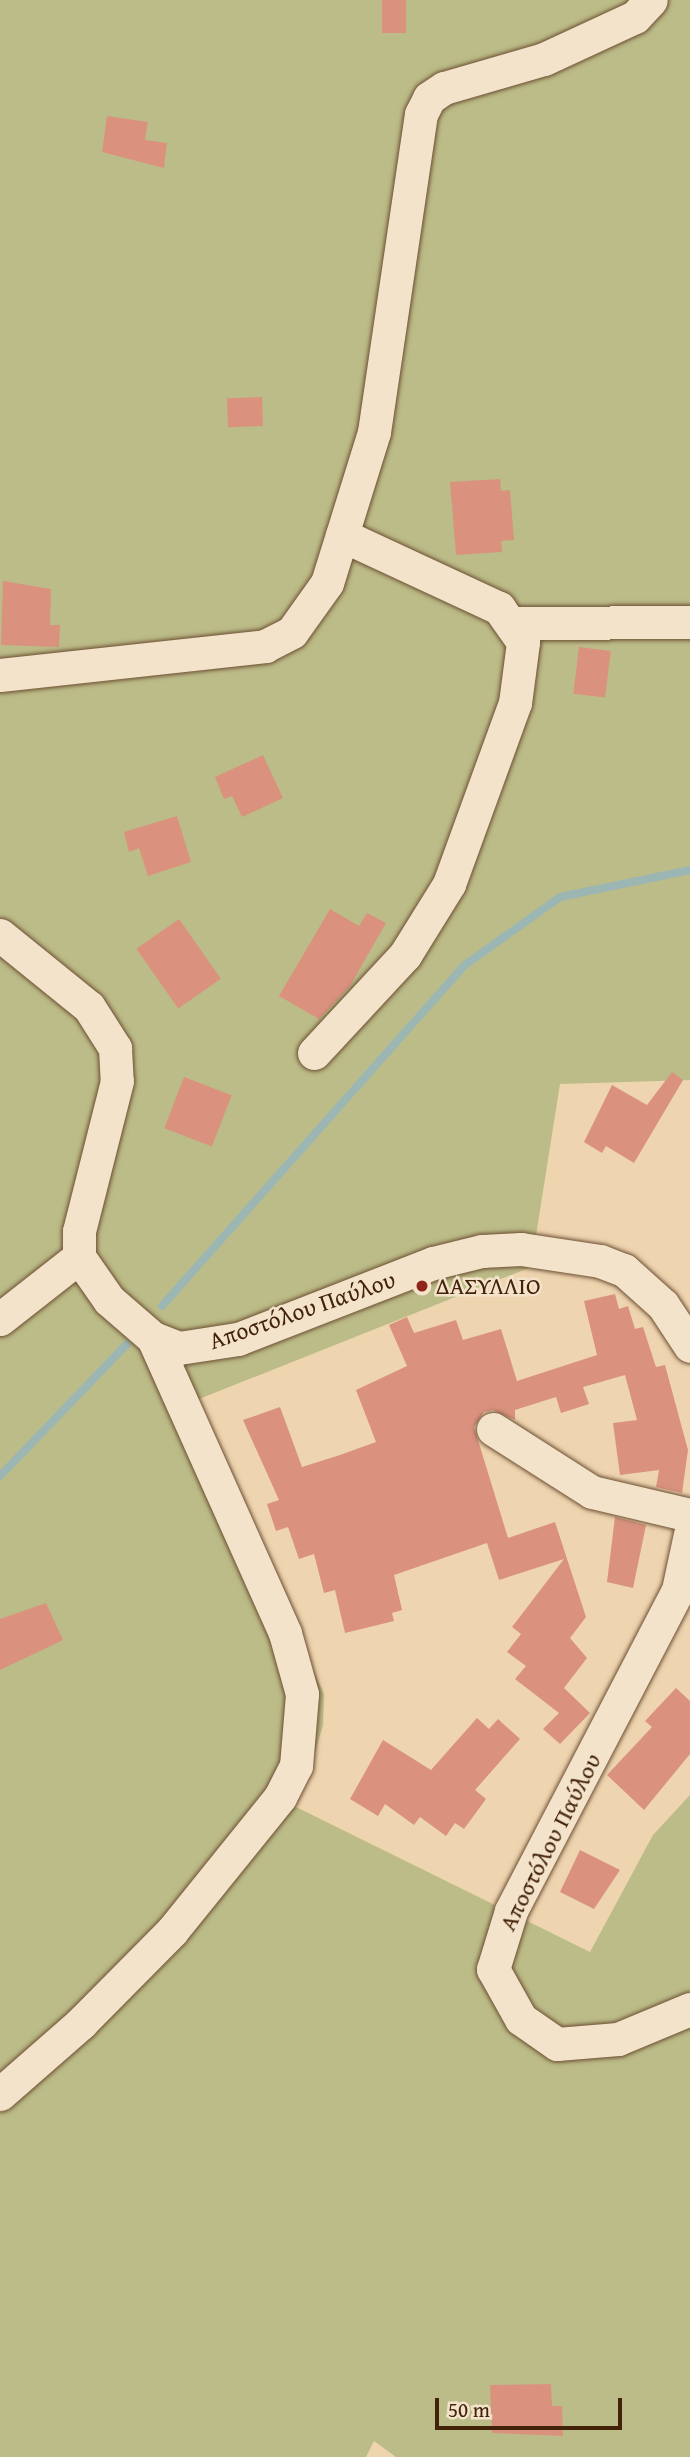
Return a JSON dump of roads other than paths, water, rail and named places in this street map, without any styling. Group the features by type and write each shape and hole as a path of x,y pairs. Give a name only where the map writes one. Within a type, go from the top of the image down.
{"street":[{"path":"0,675 265,646 292,632 327,583 374,432 421,114 429,98 444,88 544,60 635,17 651,0"},
{"path":"314,1053 405,955 449,884 515,703 523,642 515,623 499,608 342,535"},
{"path":"515,623 690,622"},
{"path":"0,935 89,1007 115,1048 115,1091 79,1231 79,1256 0,1319"},
{"name":"Αποστόλου Παύλου","path":"79,1256 109,1300 153,1338 179,1348 238,1339 433,1263 482,1251 521,1249 600,1261 624,1270 663,1305 690,1346"},
{"path":"0,2094 81,2024 172,1931 281,1797 296,1766 302,1694 285,1633 153,1338"},
{"path":"493,1429 592,1492 690,1515"},
{"name":"Αποστόλου Παύλου","path":"687,1546 678,1590 511,1910 493,1969 500,1991 521,2019 557,2044 618,2039 690,2008"}],"waterway":[{"path":"162,1306 465,965 560,897 690,870"},
{"path":"0,1476 127,1344"}],"place":[{"name":"ΔΑΣΥΛΛΙΟ","path":"422,1286"}]}
